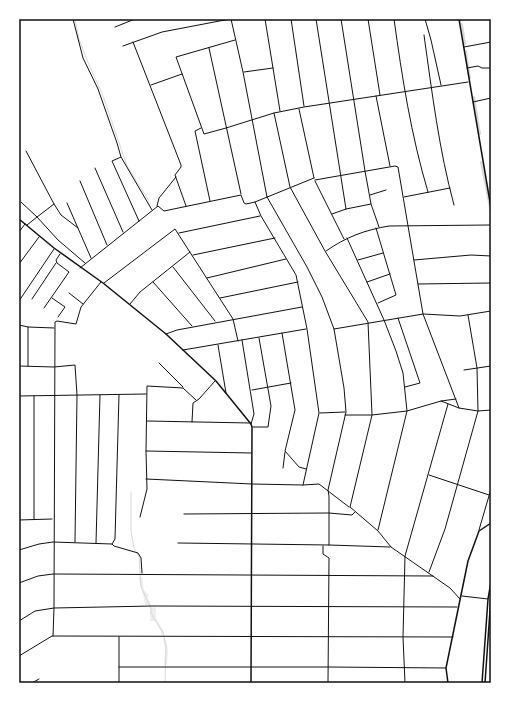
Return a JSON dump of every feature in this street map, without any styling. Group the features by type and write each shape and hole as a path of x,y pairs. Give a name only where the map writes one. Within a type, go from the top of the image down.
{"street":[{"path":"74,19 83,58 98,89 121,157 152,211"},
{"path":"115,27 135,19"},
{"path":"123,46 162,32 231,19 243,72 267,197 307,267 322,297 334,329 344,388 346,412 328,490 329,545"},
{"path":"265,19 280,112"},
{"path":"291,19 304,107"},
{"path":"316,19 346,209"},
{"path":"341,19 364,171 371,204 380,228"},
{"path":"368,19 380,95"},
{"path":"394,19 414,140 428,192"},
{"path":"425,19 441,86"},
{"path":"465,19 459,20 491,208"},
{"path":"424,35 431,87 454,205"},
{"path":"236,40 177,56 176,59 204,134 274,113 304,107 469,82"},
{"path":"80,268 107,245 158,206 157,203 159,198 176,177 175,175 181,167 133,42"},
{"path":"463,47 491,42"},
{"path":"209,48 241,195 245,204 255,202 314,178"},
{"path":"467,68 478,66 482,68 491,68"},
{"path":"243,72 274,68"},
{"path":"150,85 182,74"},
{"path":"376,96 390,167"},
{"path":"472,102 491,98"},
{"path":"299,108 314,178 344,239"},
{"path":"274,113 290,187 325,251 368,322 372,415 350,507"},
{"path":"202,128 194,131 210,201"},
{"path":"26,151 61,215 78,228"},
{"path":"121,157 112,161 139,221"},
{"path":"315,180 364,171 396,166 398,167 423,314 457,399 459,408"},
{"path":"95,168 124,233"},
{"path":"176,177 186,206"},
{"path":"80,181 107,245"},
{"path":"404,197 450,188"},
{"path":"369,195 386,190"},
{"path":"158,206 164,211 241,195"},
{"path":"21,202 58,240 86,263"},
{"path":"255,202 261,216 296,275 307,329 320,413 303,485"},
{"path":"67,203 91,259"},
{"path":"19,232 26,224 54,204"},
{"path":"332,214 346,209 371,204"},
{"path":"178,233 261,216"},
{"path":"19,218 54,248 130,304 166,334 216,381 251,424 251,683"},
{"path":"325,251 344,239 376,228 491,225"},
{"path":"376,228 391,274 396,295 377,304"},
{"path":"52,636 54,608 53,520 55,322 76,324 81,307 102,283 175,229 233,319 238,341"},
{"path":"19,264 39,236"},
{"path":"193,255 275,238"},
{"path":"347,238 384,320 396,351 403,373 407,410 378,531"},
{"path":"19,301 54,248"},
{"path":"130,304 140,292 191,252"},
{"path":"357,260 384,252"},
{"path":"32,299 57,263 56,260 61,253"},
{"path":"413,260 471,254 491,256"},
{"path":"207,278 287,259"},
{"path":"44,308 70,272 57,263"},
{"path":"173,266 216,322"},
{"path":"367,282 391,274"},
{"path":"153,282 193,327"},
{"path":"220,299 298,282"},
{"path":"417,284 491,283"},
{"path":"69,293 83,304"},
{"path":"51,298 65,307 58,317"},
{"path":"166,334 173,331 216,322 303,306"},
{"path":"334,329 368,322 423,314 460,316 491,311"},
{"path":"429,573 445,529 478,411 477,368 468,315"},
{"path":"398,317 420,383 404,387"},
{"path":"19,325 28,327 54,328"},
{"path":"28,327 28,366"},
{"path":"183,350 307,329"},
{"path":"282,333 295,410 282,468"},
{"path":"252,427 268,427 271,406 259,338"},
{"path":"242,340 254,414 251,424"},
{"path":"218,344 226,394"},
{"path":"159,363 196,400"},
{"path":"19,366 54,367 75,365 77,395 75,542"},
{"path":"464,370 491,366"},
{"path":"192,422 193,403 199,399 216,381"},
{"path":"251,390 291,383"},
{"path":"140,517 146,489 147,386 184,388"},
{"path":"112,544 115,539 119,394"},
{"path":"19,396 147,394"},
{"path":"96,543 100,395"},
{"path":"34,396 34,519"},
{"path":"345,415 372,415 407,410 441,401 457,399"},
{"path":"441,401 459,408 478,411 491,410"},
{"path":"405,683 403,637 405,556 448,404"},
{"path":"320,413 346,412"},
{"path":"147,420 251,424"},
{"path":"146,451 252,453"},
{"path":"285,451 299,467 306,469"},
{"path":"428,475 489,495"},
{"path":"146,479 252,484 319,484 350,507 378,531 391,547 450,588 460,599"},
{"path":"448,683 446,668 468,561 479,531 491,489"},
{"path":"184,514 329,513 352,515 356,512"},
{"path":"19,520 53,520"},
{"path":"479,531 491,523"},
{"path":"19,550 39,544 53,542 112,544 114,546 138,553 141,558 142,574"},
{"path":"178,543 391,547"},
{"path":"323,545 323,554 329,558 328,683"},
{"path":"19,583 38,576 53,574 434,576"},
{"path":"483,683 488,599 491,582"},
{"path":"461,596 491,600"},
{"path":"483,683 491,596"},
{"path":"19,621 35,611 54,608 251,606 459,607"},
{"path":"19,656 52,636 453,637"},
{"path":"119,636 119,683"},
{"path":"119,667 328,666 446,668"},
{"path":"32,683 39,679"}],"shaded area":[{"path":"139,577 142,577 144,590 149,595 148,598 151,605 145,605"},
{"path":"156,607 156,618 165,634 161,635 161,631 155,621 150,621 150,608"},
{"path":"163,639 166,639 168,651 167,665 164,665 165,651"}],"waterway":[{"path":"75,19 79,39 102,93 127,166 149,201"},
{"path":"462,24 465,44"},
{"path":"466,51 470,78"},
{"path":"474,97 480,134"},
{"path":"481,162 491,213"},
{"path":"131,492 131,531 134,548 139,557 141,587 151,608 151,613 163,633 166,646 165,683"}]}
